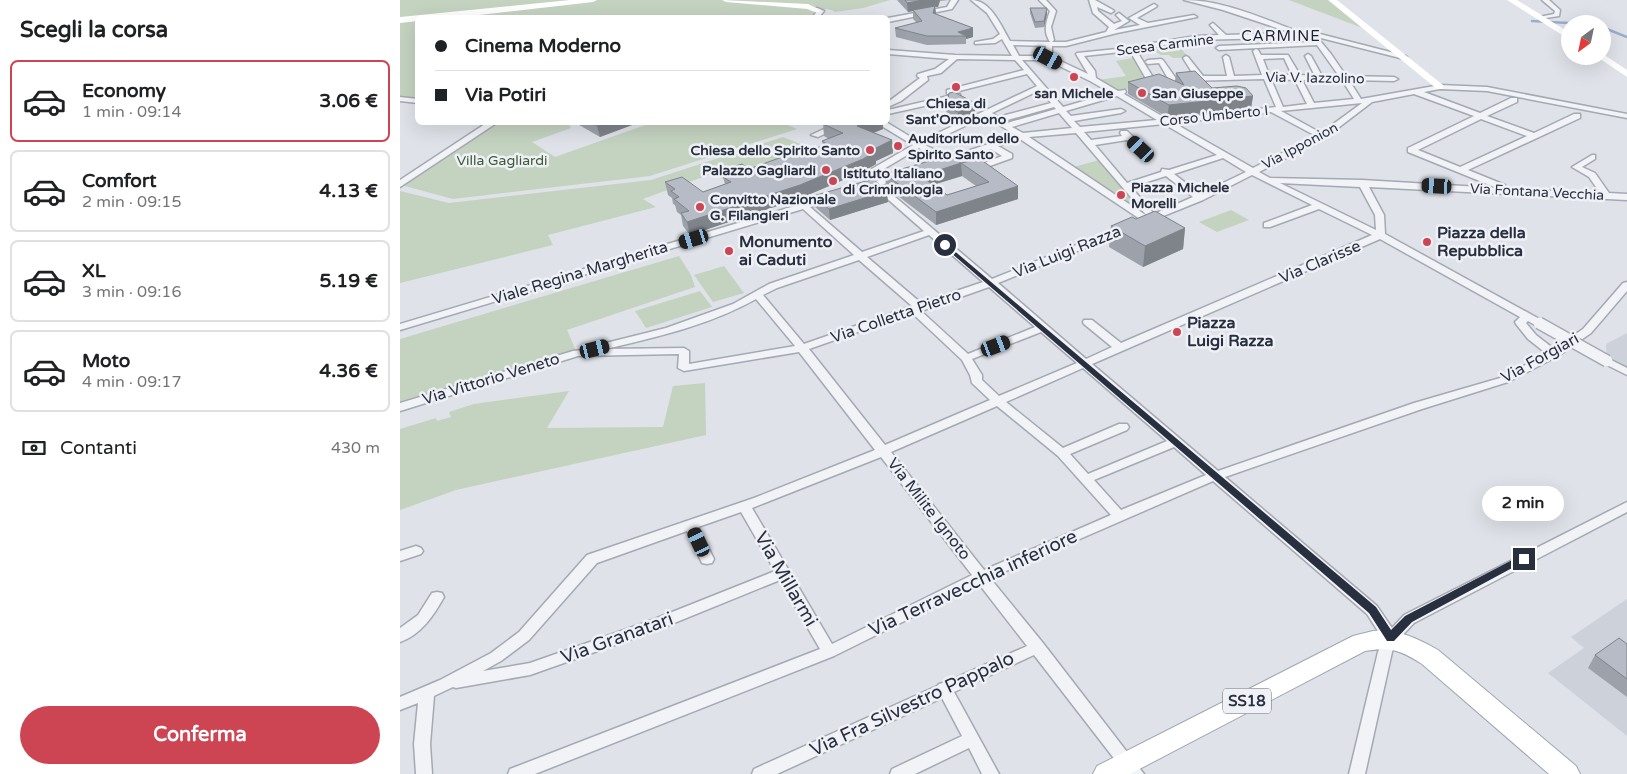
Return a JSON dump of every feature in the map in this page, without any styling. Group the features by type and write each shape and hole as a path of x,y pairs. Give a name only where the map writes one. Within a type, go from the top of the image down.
{"main road":[{"name":"SS18","path":"1106,774 1132,768 1361,642 1391,638"},
{"path":"1391,638 1409,645 1430,658 1567,774"}],"street":[{"path":"451,15 592,0"},
{"path":"726,0 808,7 816,14"},
{"path":"890,20 941,11 950,8 955,0"},
{"path":"974,0 997,20 1003,35 1015,55 1079,130 1149,218"},
{"path":"1042,0 1053,11 1048,28 1049,48"},
{"path":"1187,0 1225,8 1301,35"},
{"path":"1332,0 1440,87"},
{"path":"1511,0 1561,31"},
{"path":"1541,18 1557,15 1558,11 1545,0"},
{"path":"1092,1 1111,11"},
{"path":"1092,1 1095,12 1113,27"},
{"path":"1148,26 1132,18 1154,6"},
{"path":"1108,34 1113,27 1126,21 1119,15"},
{"path":"890,52 954,58 1015,55 1194,17"},
{"path":"400,20 415,18"},
{"path":"1156,25 1168,36"},
{"path":"1213,25 1225,38"},
{"path":"1248,26 1253,47 1268,78 1276,110 1322,136"},
{"path":"978,43 994,41 1003,35"},
{"path":"1311,35 1360,101"},
{"name":"Scesa Carmine","path":"1093,79 1091,71 1079,54 1132,48 1168,36 1225,38 1311,35 1404,57"},
{"path":"1077,42 1088,54"},
{"path":"1008,43 1049,48 1093,79 1252,172 1380,236 1627,372"},
{"path":"1219,48 1314,44"},
{"path":"1132,48 1162,81"},
{"path":"1294,51 1323,49"},
{"path":"1258,57 1286,56 1312,106"},
{"path":"1308,56 1320,78"},
{"path":"1226,57 1231,78"},
{"path":"890,104 896,102 923,77 938,71 954,58"},
{"path":"1186,58 1200,78"},
{"path":"1148,62 1161,61 1162,81"},
{"path":"1611,63 1627,74"},
{"path":"890,111 1029,71"},
{"name":"Via V. Iazzolino","path":"1144,85 1162,81 1200,78 1394,79"},
{"path":"1042,86 919,145 866,176 1372,610 1391,638"},
{"name":"Corso Umberto I","path":"930,166 1020,136 1370,100 1440,87 1494,90 1627,116"},
{"path":"1006,126 1126,91"},
{"path":"1414,92 1534,136"},
{"path":"400,99 415,101"},
{"name":"Via Ipponion","path":"1252,172 1322,136 1351,118 1370,100"},
{"path":"1512,191 1411,150 1514,100"},
{"path":"1010,102 1028,111"},
{"path":"997,120 1056,104"},
{"path":"1069,119 1121,112"},
{"path":"987,113 1149,218"},
{"path":"1461,170 1577,116"},
{"path":"400,184 489,125"},
{"path":"815,135 840,125"},
{"path":"884,125 930,151"},
{"path":"1117,126 1141,149"},
{"path":"1089,143 1129,137"},
{"path":"948,160 963,170 1009,156 992,146"},
{"path":"1125,186 1225,155"},
{"path":"1592,157 1576,167 1592,175 1606,196"},
{"path":"857,190 912,172"},
{"path":"1167,172 1200,198"},
{"name":"Via Luigi Razza","path":"990,283 1200,198 1252,172"},
{"name":"Via Fontana Vecchia","path":"1267,180 1627,197"},
{"path":"1362,183 1376,207 1383,225 1380,236"},
{"name":"Viale Regina Margherita","path":"400,328 839,195"},
{"path":"804,206 917,309 966,358 976,375 976,381 1062,453 1119,516"},
{"path":"1266,226 1318,206"},
{"path":"577,353 670,330 737,306 773,286 930,232"},
{"name":"Via Clarisse","path":"445,684 496,657 524,636 592,559 744,506 883,451 1380,236"},
{"name":"Via Colletta Pietro","path":"802,348 990,283"},
{"name":"Via Forgiari","path":"1434,402 1504,380 1554,354 1587,331 1627,286"},
{"name":"Via Milite Ignoto","path":"757,294 802,348 1132,768"},
{"path":"1528,317 1520,322 1532,337 1554,354"},
{"path":"1088,322 1120,348"},
{"path":"966,358 1042,328"},
{"name":"Via Vittorio Veneto","path":"400,407 577,353 684,351 684,368 802,348"},
{"name":"Via Terravecchia inferiore","path":"516,774 829,652 982,576 1215,476 1434,402"},
{"path":"1062,453 1123,427"},
{"path":"1086,479 1176,442"},
{"name":"Via Millarmi","path":"744,506 829,652"},
{"path":"1357,774 1385,652 1391,638 1409,619 1627,506"},
{"path":"691,525 707,560"},
{"path":"400,556 416,551"},
{"name":"Via Granatari","path":"445,684 530,668 652,626 783,573"},
{"path":"400,636 423,619 437,597"},
{"name":"Via Fra Silvestro Pappalo","path":"766,773 944,688 1038,647"},
{"path":"400,704 445,684"},
{"path":"944,688 991,774"},
{"path":"424,774 422,744 427,692"},
{"path":"898,774 972,739"}],"shaded area":[{"path":"1627,333 1627,372 1607,361 1606,344"},
{"path":"1627,599 1627,736 1548,673 1584,648 1571,637"}],"green space":[{"path":"400,0 890,0 863,8 835,12 823,9 812,15 415,15 415,101 400,99"},
{"path":"1289,0 1332,0 1373,32"},
{"path":"1178,46 1189,57 1173,58 1169,55 1161,55 1150,48 1159,47 1167,52 1174,51 1169,47"},
{"path":"1133,58 1147,82 1119,92 1098,80 1126,76 1116,61"},
{"name":"Villa Gagliardi","path":"496,125 569,125 571,128 532,142 555,157 645,125 788,125 797,129 650,176 453,199 401,185"},
{"path":"783,137 808,147 726,180 711,174 643,199 656,207 548,235 553,245 400,283 400,191 449,203 651,180"},
{"path":"1099,160 1134,203 1129,204 1074,167"},
{"path":"1231,210 1249,220 1217,232 1199,222"},
{"path":"679,256 691,275 695,287 567,330 577,353 400,407 400,339"},
{"path":"724,266 744,293 713,302 694,275"},
{"path":"700,291 712,307 646,328 635,311"},
{"path":"705,383 706,435 456,490 400,510 400,429 436,418 437,421 451,417 449,412 474,404 569,391 547,428 663,427 673,386"}],"building":[{"path":"905,0 923,0 907,3"},
{"path":"935,6 933,13 973,28 958,32 966,36 927,36 895,28 922,21 913,10"},
{"path":"1030,8 1047,8 1044,21 1035,22"},
{"path":"1195,71 1212,88 1237,86 1246,88 1253,96 1169,105 1128,82 1159,74 1184,85 1176,73"},
{"path":"954,92 975,103 958,112 946,107 949,93"},
{"path":"825,125 860,125 857,126 892,140 872,150 875,152 863,159 800,185 687,222 681,213 689,211 674,199 679,197 671,191 675,189 665,182 682,177 703,192 731,182 723,177 731,174 726,169 742,164 749,169 793,153 798,155 827,144 822,141 843,133"},
{"path":"949,155 961,163 980,159 1018,186 936,212 885,174","holes":["961,163 989,182 947,195 921,176"]},
{"path":"874,180 887,191 829,209 813,196 866,181"},
{"path":"1155,211 1185,228 1145,246 1111,226 1132,217 1136,219"},
{"path":"1619,638 1627,644 1627,679 1595,655"}],"waterway":[{"path":"1532,21 1561,23"},
{"path":"1611,31 1627,37"}],"place":[{"name":"san Michele","path":"1074,77"},
{"name":"Chiesa di Sant'Omobono","path":"956,87"},
{"name":"San Giuseppe","path":"1142,93"},
{"name":"Auditorium dello Spirito Santo","path":"898,146"},
{"name":"Chiesa dello Spirito Santo","path":"870,150"},
{"name":"Palazzo Gagliardi","path":"826,170"},
{"name":"Istituto Italiano di Criminologia","path":"833,181"},
{"name":"Piazza Michele Morelli","path":"1121,195"},
{"name":"Convitto Nazionale G. Filangieri","path":"700,207"},
{"name":"Piazza della Repubblica","path":"1427,242"},
{"name":"Monumento ai Caduti","path":"729,251"},
{"name":"Piazza Luigi Razza","path":"1177,332"}],"district":[{"name":"CARMINE","path":"1281,36"}],"route":[{"path":"945,245 1372,610 1391,638 1409,619 1524,559"}]}
